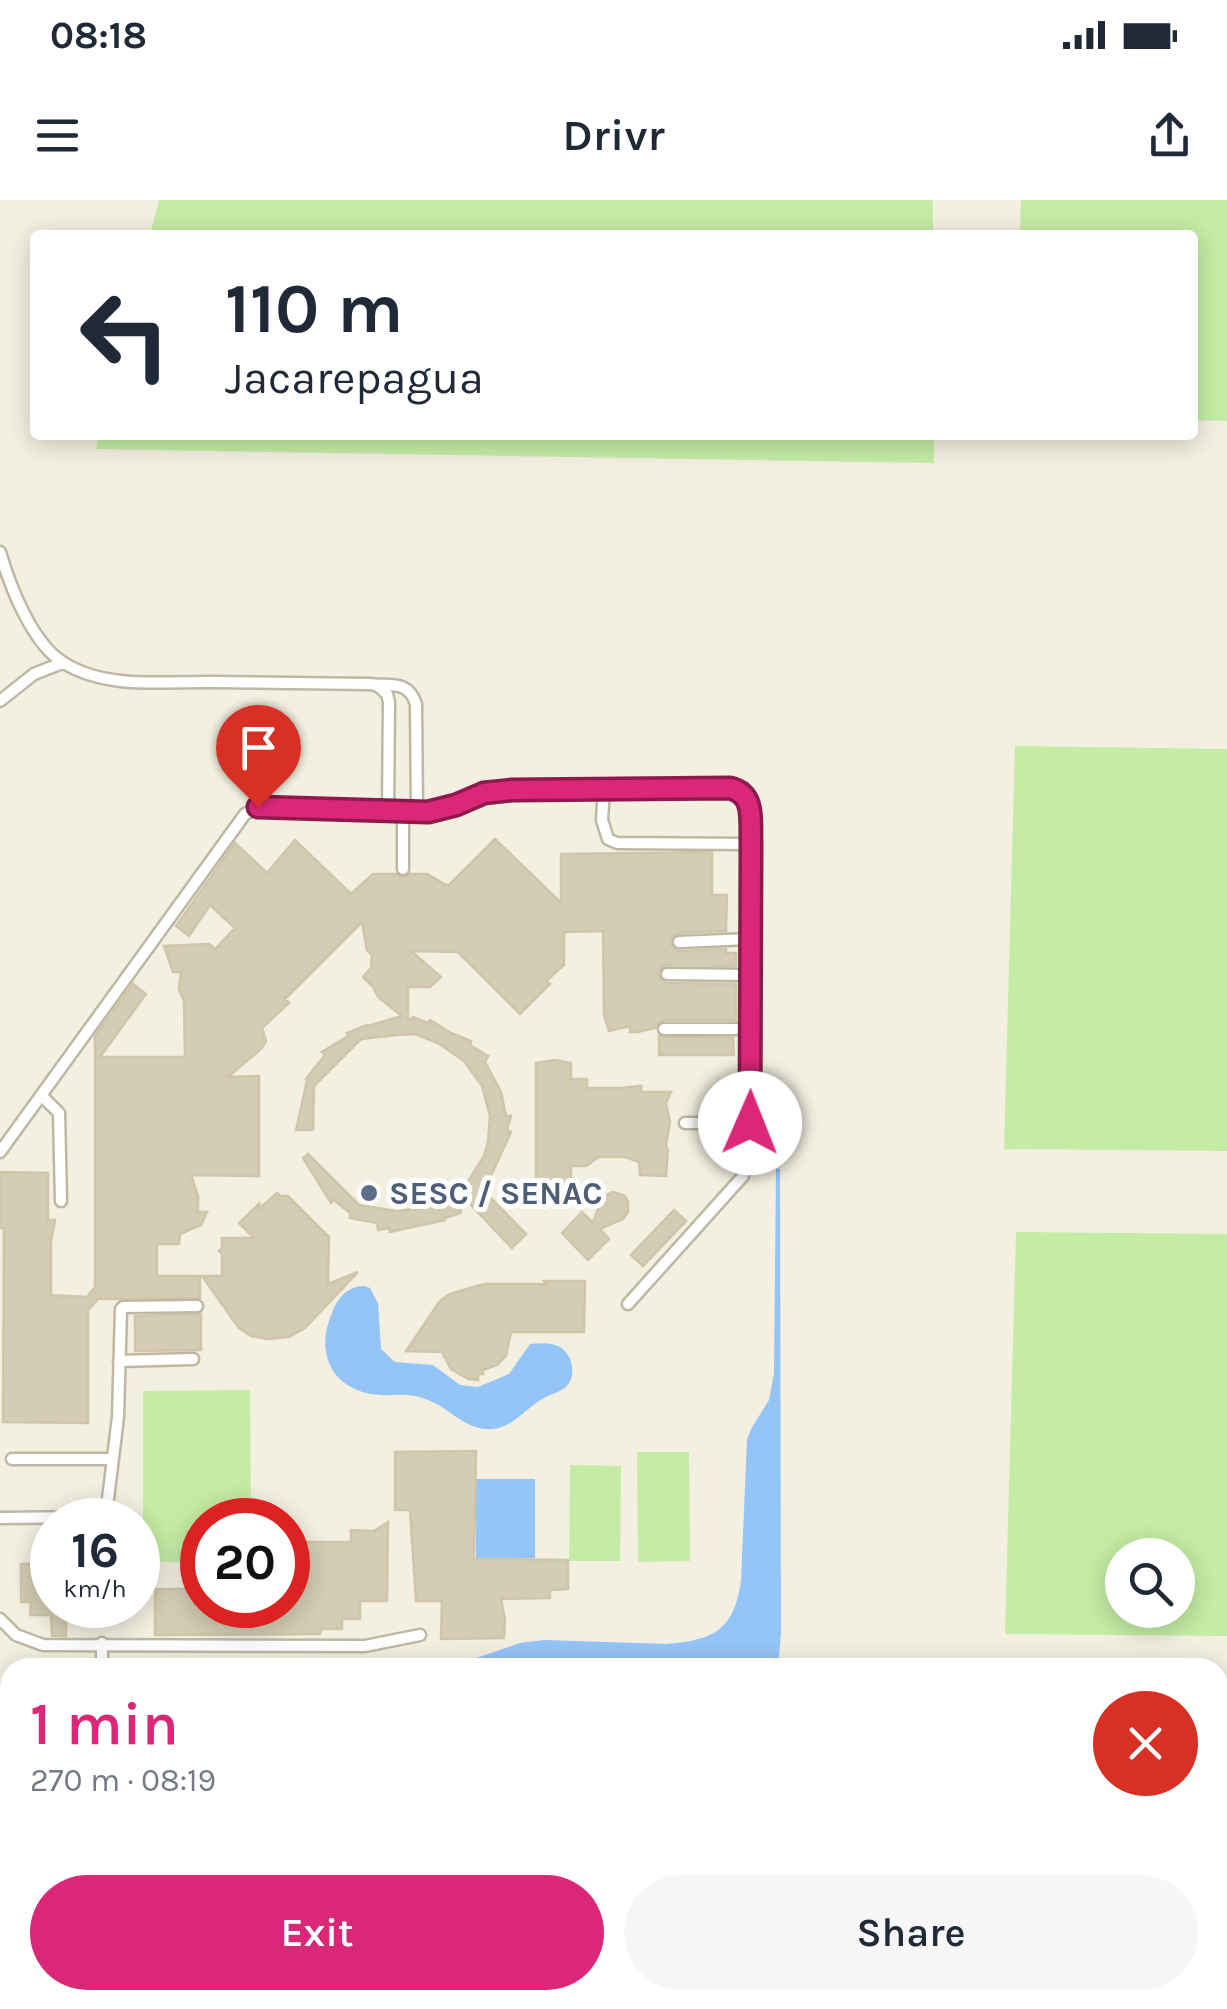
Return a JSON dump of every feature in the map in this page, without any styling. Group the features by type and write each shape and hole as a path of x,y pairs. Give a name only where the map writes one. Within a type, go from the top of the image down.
{"lane":[{"path":"0,552 16,599 43,641 62,663 98,677 406,688 413,693 416,704 417,813"},
{"path":"0,701 34,674 62,663"},
{"path":"378,686 388,702 388,812"},
{"path":"604,788 602,820 608,839 617,844 751,844"},
{"path":"0,1152 237,824 258,807 417,813 442,810 484,793 604,788 739,790 749,801 751,844 747,1160 743,1176 628,1304"},
{"path":"402,869 403,812"},
{"path":"680,942 750,939"},
{"path":"667,974 749,975"},
{"path":"664,1029 751,1029"},
{"path":"40,1095 59,1113 62,1201"},
{"path":"685,1122 750,1123"},
{"path":"0,1518 102,1515 107,1507 118,1417 123,1307 198,1306"},
{"path":"119,1361 193,1359"},
{"path":"12,1459 113,1459"},
{"path":"0,1619 16,1635 44,1645 365,1646 420,1635"},
{"path":"102,1644 102,1658"}],"green space":[{"path":"159,200 933,200 933,230 151,230"},
{"path":"1021,200 1227,200 1227,421 1198,420 1198,230 1020,230"},
{"path":"98,440 934,440 934,463 96,449"},
{"path":"1015,746 1227,749 1227,1151 1004,1149"},
{"path":"1016,1232 1227,1234 1227,1636 1005,1634"},
{"path":"250,1390 251,1498 180,1498 180,1562 160,1562 160,1498 143,1498 143,1391"},
{"path":"637,1452 689,1452 690,1561 638,1562"},
{"path":"570,1465 621,1466 620,1561 569,1561"}],"water":[{"path":"776,1168 780,1169 779,1658 476,1658 520,1643 544,1640 667,1644 697,1639 719,1629 733,1611 741,1581 747,1440 769,1400 774,1373"},
{"path":"364,1286 370,1288 378,1303 381,1349 395,1362 433,1365 460,1385 478,1387 509,1374 530,1344 549,1344 560,1347 571,1360 569,1382 508,1424 494,1429 469,1424 420,1397 380,1395 350,1387 339,1379 327,1356 327,1328 340,1298"},
{"path":"476,1479 535,1479 535,1558 476,1558"}],"building":[{"path":"495,839 561,903 561,854 712,852 712,895 727,895 726,931 678,933 670,943 679,951 726,949 726,953 736,953 736,966 667,965 658,975 667,983 736,984 736,1020 664,1020 655,1028 638,1032 630,1032 630,1026 609,1031 604,1015 603,931 564,932 564,965 520,1014 458,952 411,951 441,977 430,987 408,987 408,1019 428,1023 430,1020 471,1041 470,1045 488,1056 485,1062 501,1092 506,1116 511,1116 507,1130 511,1132 484,1191 526,1234 512,1248 468,1202 460,1208 461,1213 445,1220 390,1232 389,1228 378,1230 377,1223 350,1218 350,1213 334,1200 331,1203 303,1158 308,1154 359,1205 396,1211 422,1208 448,1198 469,1180 484,1156 490,1116 482,1086 464,1061 438,1043 415,1034 397,1035 361,1039 314,1086 313,1130 296,1130 306,1079 325,1055 322,1052 347,1033 402,1016 378,997 363,977 371,968 372,955 367,950 362,922 285,999 289,1003 262,1028 266,1041 262,1048 228,1077 259,1076 259,1176 191,1175 198,1212 207,1212 201,1225 180,1234 179,1244 157,1244 157,1276 200,1276 200,1298 98,1299 88,1310 88,1423 3,1422 4,1228 0,1221 0,1172 48,1173 48,1220 55,1220 51,1295 87,1297 95,1287 95,1036 133,984 146,994 100,1057 185,1057 181,972 173,972 164,946 209,944 215,949 235,928 210,905 189,936 176,926 235,843 267,873 295,840 351,894 373,874 404,878 427,874 448,886"},
{"path":"659,1036 733,1038 734,1055 659,1055"},
{"path":"536,1063 571,1063 571,1079 587,1079 587,1088 641,1086 641,1092 671,1092 666,1103 670,1122 666,1176 640,1175 639,1162 625,1157 599,1157 586,1166 571,1166 571,1182 554,1187 536,1182"},
{"path":"613,1192 625,1196 628,1212 623,1219 600,1229 609,1239 588,1260 562,1233 582,1212 593,1223 601,1200"},
{"path":"277,1193 288,1196 329,1237 328,1284 358,1272 305,1328 289,1337 268,1339 251,1336 239,1328 202,1276 222,1276 222,1238 254,1238 239,1223"},
{"path":"674,1210 686,1221 643,1266 631,1255"},
{"path":"544,1281 585,1281 584,1332 511,1332 506,1356 478,1374 478,1380 451,1369 442,1352 406,1351 440,1301 450,1294 484,1284 547,1284"},
{"path":"201,1314 201,1350 135,1351 135,1316"},
{"path":"476,1451 474,1559 568,1560 568,1589 550,1590 550,1598 501,1599 504,1638 441,1639 442,1601 416,1601 410,1510 395,1510 395,1452"},
{"path":"388,1522 387,1601 360,1601 360,1619 342,1619 342,1629 321,1629 320,1634 155,1635 155,1628 160,1628 160,1589 180,1589 180,1628 310,1628 310,1542 351,1542 351,1530 374,1531"},
{"path":"21,1564 30,1564 30,1602 21,1602"},
{"path":"52,1628 66,1628 66,1636 52,1636"}],"place":[{"name":"SESC / SENAC","path":"369,1193"}],"route":[{"path":"258,807 428,812 484,793 512,790 739,790 749,801 751,844 750,1123"}]}
